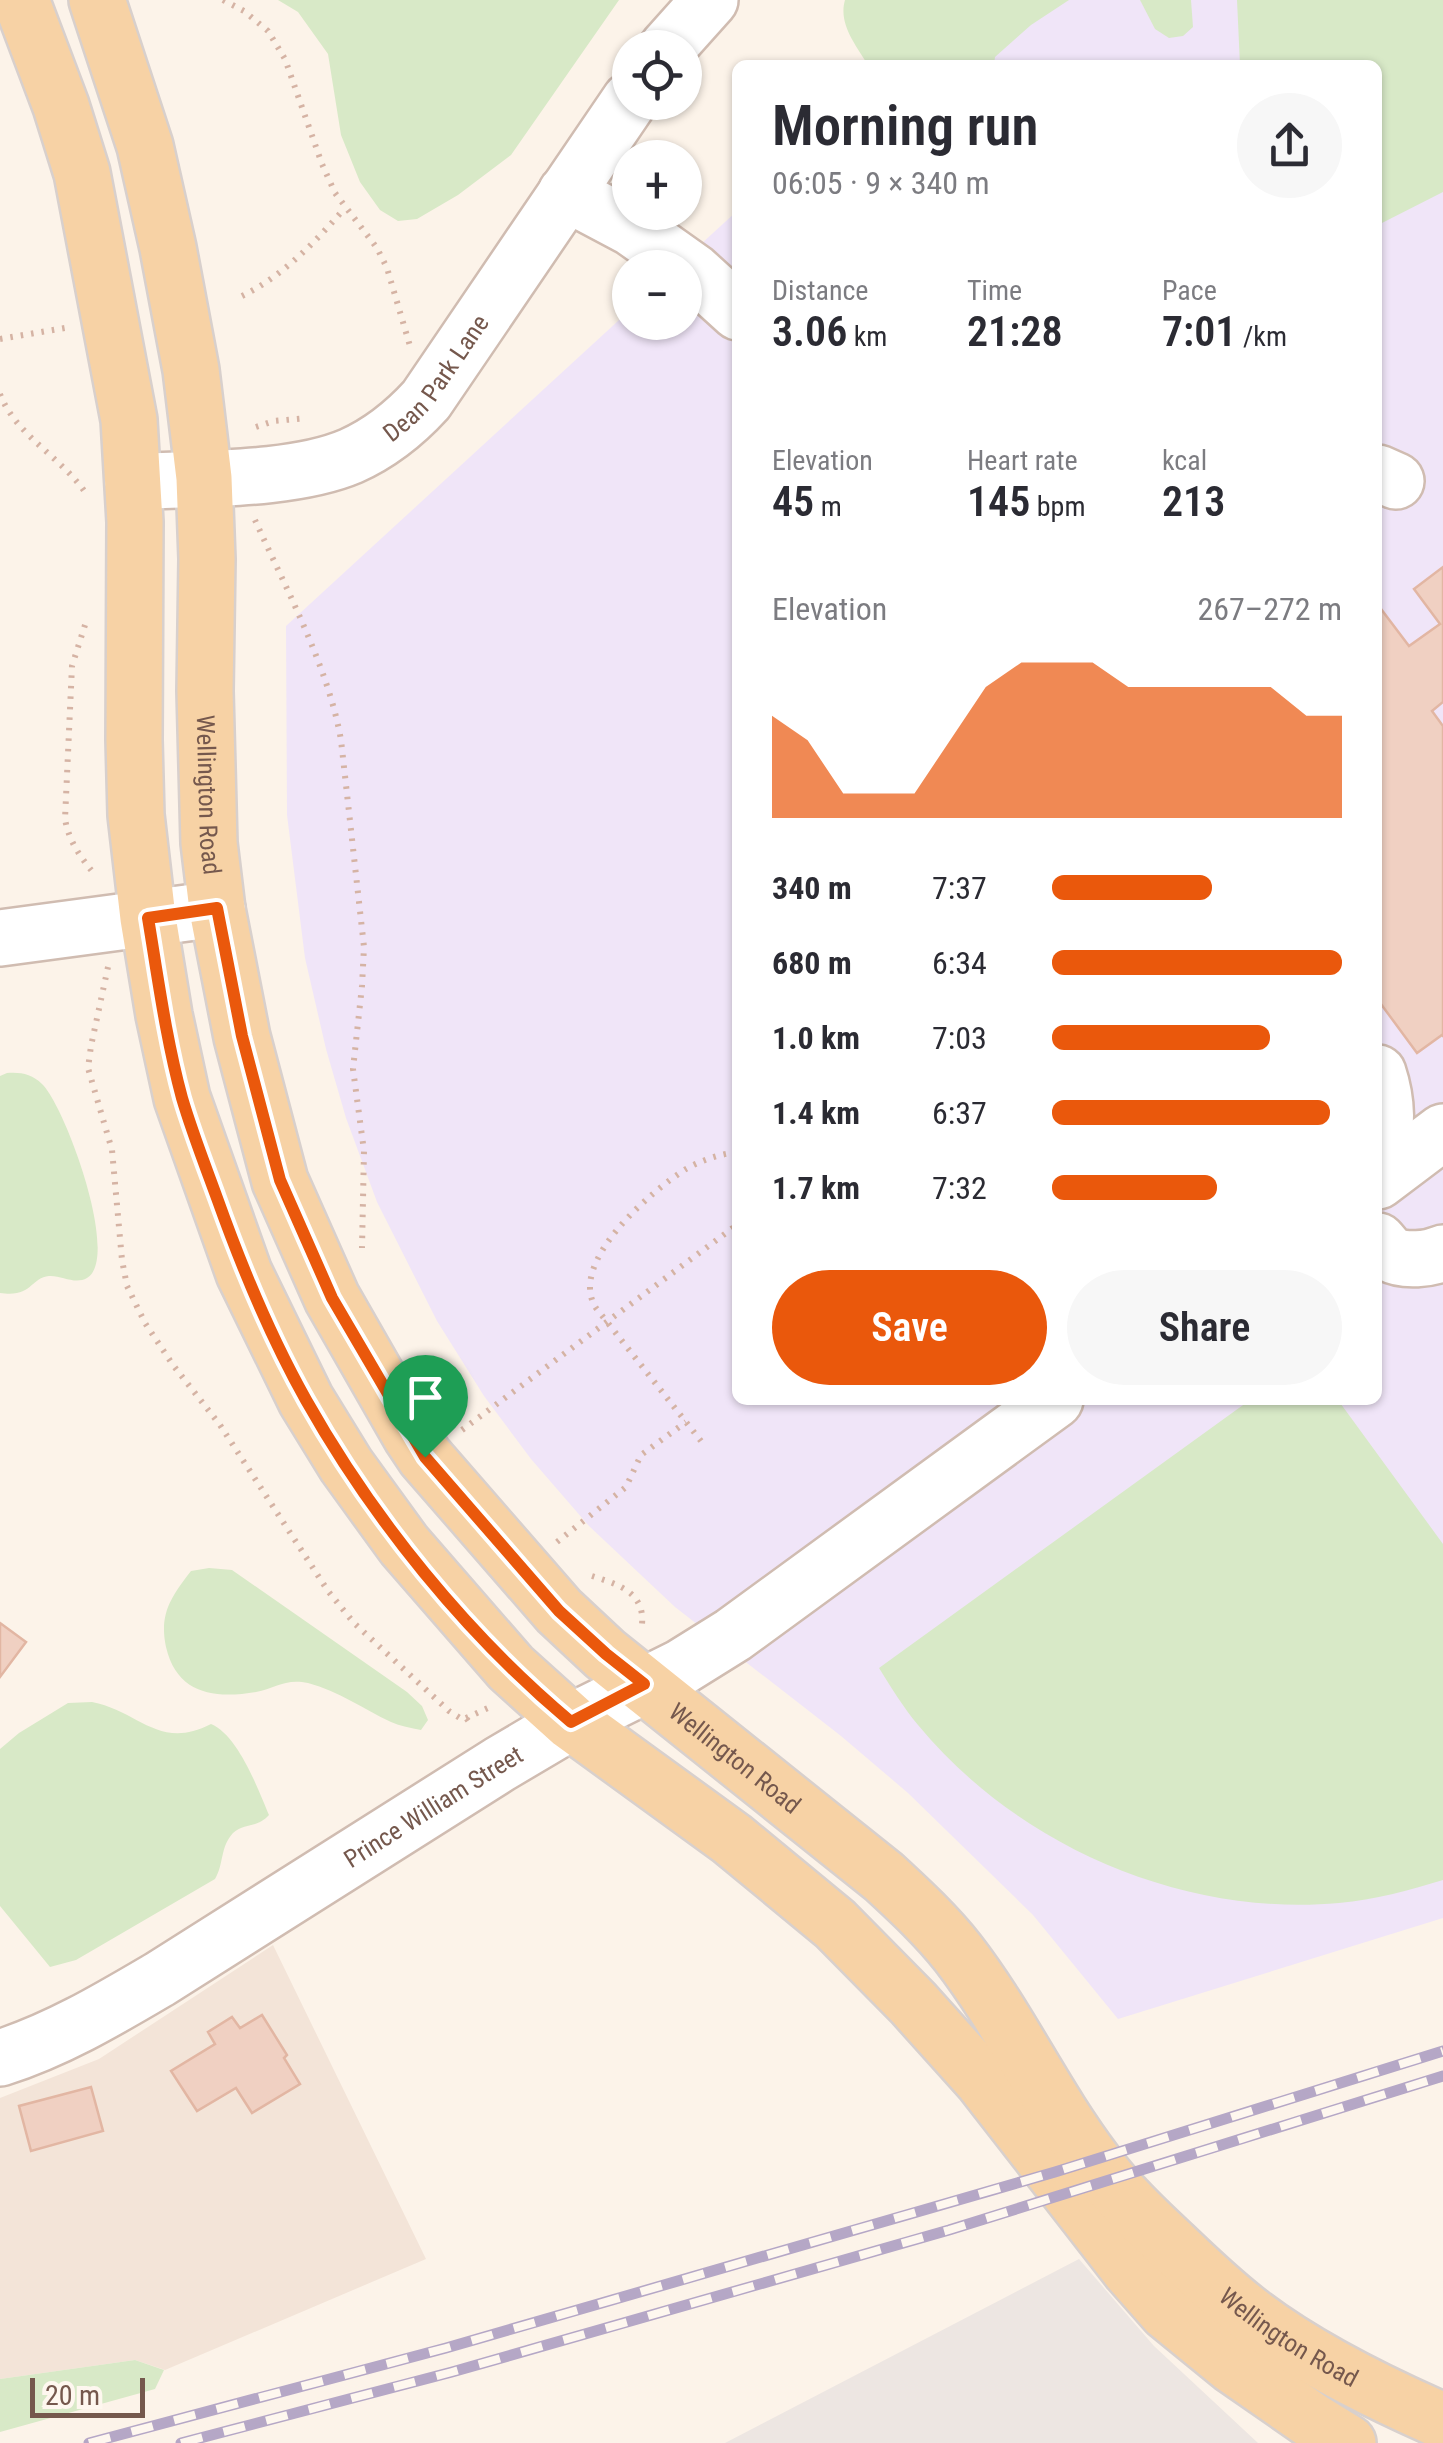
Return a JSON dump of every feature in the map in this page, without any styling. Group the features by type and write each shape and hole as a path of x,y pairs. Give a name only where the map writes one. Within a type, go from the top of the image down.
{"main road":[{"name":"Wellington Road","path":"21,0 82,173 129,420 136,540 136,815 164,1015 182,1098 244,1273 306,1400 346,1465 404,1545 511,1668 571,1722 732,1839 834,1924 983,2081 1167,2312 1232,2365 1348,2443"},
{"name":"Wellington Road","path":"97,0 145,146 191,370 204,478 207,796 217,908 242,1036 280,1180 332,1298 452,1444 559,1611 606,1654 642,1662 921,1911 958,1954 1093,2160 1140,2214 1251,2316 1403,2404 1443,2421"}],"street":[{"path":"683,30 710,0"},
{"name":"Dean Park Lane","path":"133,482 265,475 330,464 372,446 408,420 426,400 616,120"},
{"path":"566,192 632,228 694,272 732,307"},
{"path":"0,938 217,908"},
{"path":"1382,1092 1386,1110 1382,1143"},
{"path":"1382,1178 1443,1132"},
{"path":"1382,1245 1391,1254 1408,1258 1443,1253"},
{"name":"Prince William Street","path":"0,2058 74,2028 160,1979 571,1722 642,1662 680,1668 733,1635 1047,1405"}],"path":[{"path":"224,0 268,31 285,60 322,164 345,208 378,248 394,286 406,338 414,350"},
{"path":"242,296 289,266 345,208"},
{"path":"0,339 65,328"},
{"path":"252,514 319,665 341,740 364,947 353,1069 364,1151 362,1259"},
{"path":"701,1441 592,1301 590,1285 594,1265 622,1223 688,1168 732,1153"},
{"path":"452,1444 732,1228"},
{"path":"552,1546 626,1487 641,1455 686,1422"},
{"path":"544,1536 564,1556"},
{"path":"592,1575 634,1595 643,1615 642,1662"}],"shaded area":[{"path":"967,0 1443,0 1443,1918 1118,2019 1033,1915 908,1793 675,1607 589,1526 531,1459 484,1396 437,1321 377,1202 346,1118 305,958 287,815 286,626 612,327 612,340 702,340 702,250 695,250 732,216 732,1405 1382,1405 1382,60 901,60"},
{"path":"273,1945 426,2259 165,2370 135,2360 0,2379 0,2098 99,2059"},
{"path":"1079,2259 1154,2346 1258,2443 725,2443"}],"green space":[{"path":"278,0 619,0 511,155 458,195 417,219 398,221 380,210 360,182 341,135 328,54 298,12"},
{"path":"845,0 1069,0 1031,25 995,60 865,60 846,26"},
{"path":"1140,0 1191,0 1193,27 1183,36 1169,38 1155,29"},
{"path":"1237,0 1443,0 1443,192 1382,223 1382,60 1240,60"},
{"path":"7,1073 34,1078 52,1098 86,1182 98,1242 96,1265 87,1278 49,1276 11,1294 0,1293 0,1076"},
{"path":"1243,1405 1342,1405 1443,1544 1443,1880 1352,1902 1280,1904 1221,1898 1163,1885 1107,1865 1004,1806 958,1768 913,1718 879,1668"},
{"path":"232,1570 407,1692 422,1706 428,1720 421,1730 391,1722 341,1695 308,1683 287,1683 226,1695 188,1684 171,1663 164,1625 172,1598 191,1571"},
{"path":"92,1702 163,1731 193,1731 211,1724 221,1730 246,1764 269,1815 233,1833 215,1879 76,1960 50,1967 0,1906 0,1749 68,1703"},
{"path":"135,2360 164,2370 155,2389 0,2432 0,2379"}],"building":[{"path":"1443,567 1443,702 1432,711 1443,726 1443,1036 1417,1053 1382,1005 1382,610 1409,646 1440,624 1414,589"},
{"path":"0,1623 26,1642 0,1677"},
{"path":"262,2015 300,2084 252,2113 236,2088 197,2111 171,2071 215,2044 208,2032 232,2017 240,2028"},
{"path":"91,2087 103,2131 31,2151 19,2106"}],"railway":[{"path":"89,2443 446,2348 1055,2172 1443,2051"},
{"path":"181,2443 452,2372 949,2230 1443,2076"}],"route":[{"path":"217,908 242,1036 280,1180 332,1298 425,1457 559,1611 644,1684 571,1722 531,1688 470,1625 404,1545 346,1465 272,1334 244,1273 207,1171 182,1098 148,918 217,908"}]}
